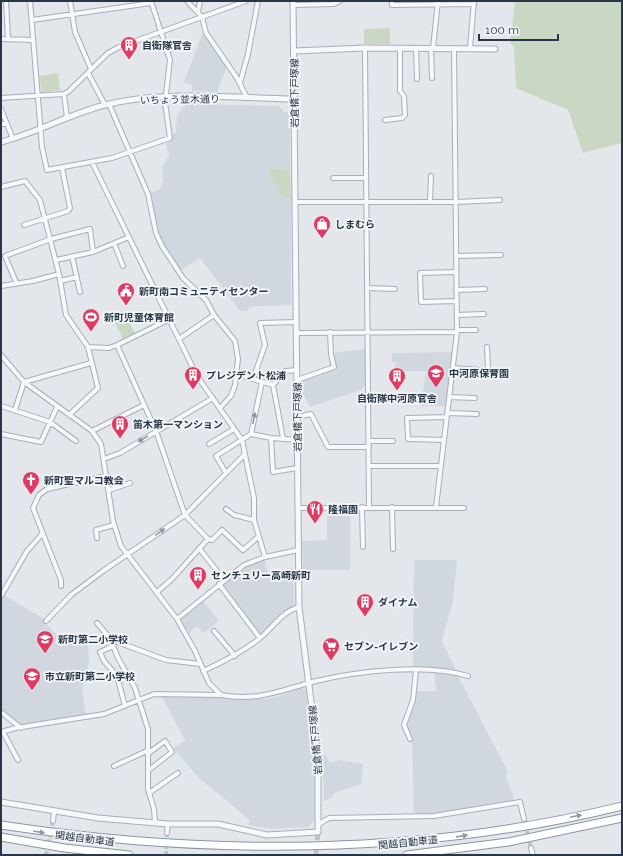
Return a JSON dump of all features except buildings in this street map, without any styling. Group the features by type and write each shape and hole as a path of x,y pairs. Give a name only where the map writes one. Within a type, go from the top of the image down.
{"highway":[{"name":"関越自動車道","path":"1,825 107,841 193,848 267,850 402,844 473,835 538,824 622,806"},
{"name":"関越自動車道","path":"407,855 475,847 541,836 622,818"},
{"name":"関越自動車道","path":"1,837 64,848 129,855"}],"street":[{"path":"6,1 8,39"},
{"path":"30,1 40,129 47,170 130,153 170,138 166,120 165,97 170,60 151,2 32,20"},
{"path":"70,1 75,32 91,69"},
{"path":"187,1 202,17 206,33 240,84 247,99"},
{"path":"198,12 200,1"},
{"path":"1,98 64,94 108,53 119,47 246,1"},
{"path":"240,84 248,54 258,1"},
{"path":"293,3 334,4 340,1"},
{"path":"392,1 392,4 474,2 470,48"},
{"name":"岩倉橋下戸塚線","path":"168,824 218,824 267,835 318,832 318,756 299,607 293,3"},
{"path":"432,78 432,48 438,3"},
{"path":"1,39 33,40"},
{"path":"294,51 365,48 495,48"},
{"path":"365,48 370,466 369,507"},
{"path":"385,120 385,118 402,118 405,115 404,96 400,91 400,48"},
{"path":"416,48 417,79"},
{"path":"436,507 457,331 454,48"},
{"path":"88,73 107,105 148,194 156,233 162,246 183,278 206,300 214,315 235,341 237,374 231,396 220,408"},
{"path":"64,94 67,118"},
{"name":"いちょう並木通り","path":"1,142 107,105 165,97 294,99"},
{"path":"1,109 13,139"},
{"path":"1,124 7,124"},
{"path":"92,162 197,376 242,440 254,498 254,520 265,557"},
{"path":"24,225 45,217 68,211 70,208 62,168"},
{"path":"430,202 431,176"},
{"path":"333,178 366,178"},
{"path":"1,187 25,181 40,200 56,260 66,315 88,348 98,388 69,415"},
{"path":"295,202 456,202 500,200"},
{"path":"16,282 5,256 51,239 90,229 93,252"},
{"path":"56,260 93,252 129,237"},
{"path":"114,243 123,266"},
{"path":"456,256 500,255"},
{"path":"72,256 80,292"},
{"path":"456,272 420,273 421,302 457,301"},
{"path":"1,286 16,282 33,281 59,274"},
{"path":"60,281 77,277"},
{"path":"367,288 395,289"},
{"path":"456,290 485,289"},
{"path":"457,315 484,314"},
{"path":"179,339 214,315"},
{"path":"88,348 109,348 170,319"},
{"path":"253,379 265,345 260,323 296,322"},
{"path":"296,333 476,330"},
{"path":"297,380 334,367 330,354 330,332"},
{"path":"117,345 156,431 185,515 208,539"},
{"path":"487,347 488,370"},
{"path":"1,355 24,382 92,431 101,444 114,524 119,541 185,631 208,683 221,695"},
{"path":"24,382 91,363"},
{"path":"453,368 494,371"},
{"path":"283,438 273,386 284,371 297,370"},
{"path":"237,374 273,386"},
{"path":"15,410 24,382"},
{"path":"226,473 216,456 251,434 262,382"},
{"path":"450,397 475,398"},
{"path":"104,459 120,453 212,398"},
{"path":"92,431 144,405"},
{"path":"1,406 50,422 76,440"},
{"path":"1,434 39,443 41,442 57,407"},
{"path":"297,417 311,414 328,447 369,447"},
{"path":"444,440 408,439 407,418 477,414"},
{"path":"209,444 234,429"},
{"path":"251,434 271,438 297,440"},
{"path":"271,438 273,472 297,468"},
{"path":"369,441 393,441"},
{"path":"46,620 71,595 103,571 185,515 244,455"},
{"path":"370,466 441,466"},
{"path":"61,586 33,508 39,496 48,489 106,476"},
{"path":"109,490 130,483"},
{"path":"362,507 363,547"},
{"path":"392,507 393,549"},
{"path":"298,508 464,508"},
{"path":"226,509 234,515 254,520"},
{"path":"97,538 96,530 114,524"},
{"path":"157,592 172,579 208,539 212,540 222,530 243,550 258,536"},
{"path":"1,596 27,551 43,533"},
{"path":"199,548 224,580"},
{"path":"177,619 244,565 265,557 298,550"},
{"path":"219,584 260,638"},
{"path":"203,671 235,656 260,638 283,614 299,607"},
{"path":"97,623 110,638 140,699 148,729 149,793 154,809 155,823"},
{"path":"214,631 235,656"},
{"path":"110,638 166,660 200,664"},
{"path":"113,646 100,652 104,661 117,676 125,706"},
{"path":"410,739 404,725 413,700 416,670"},
{"path":"18,760 2,732 95,716 154,694 247,697 274,695 309,684 371,672 416,670 453,671 468,676"},
{"path":"1,712 21,728"},
{"path":"114,766 149,752 165,741 172,752 149,770"},
{"path":"149,793 178,773"},
{"path":"1,802 54,812 168,824 167,833"},
{"path":"319,824 330,818 434,816 520,802 524,819"},
{"path":"53,821 54,812"},
{"path":"531,848 533,855"}],"shaded area":[{"path":"204,33 227,65 217,92 192,91 192,85 184,82 201,37"},
{"path":"186,104 279,106 285,112 290,112 290,170 270,168 270,180 273,180 282,197 291,198 291,305 250,307 247,311 240,311 200,258 181,270 164,245 158,232 149,194 160,189 163,180 162,168 170,153 168,153 166,143 173,140 172,134 176,132 177,116"},
{"path":"366,349 367,383 361,390 310,407 305,397 302,398 301,380 335,369 332,353"},
{"name":"中河原保育園","path":"453,352 446,406 421,406 426,371 395,371 395,362 392,362 392,353"},
{"path":"327,510 350,510 350,570 303,570 302,541 327,540"},
{"path":"265,560 269,576 293,568 294,606 279,615 263,633 260,634 221,585 243,567"},
{"path":"414,560 457,560 453,601 442,641 456,670 429,669 428,667 413,668"},
{"name":"新町第二小学校","path":"4,595 44,619 46,624 65,643 82,632 88,646 89,663 82,690 86,716 21,726 1,710 1,599"},
{"path":"202,600 219,621 203,633 197,626 189,633 180,619"},
{"path":"434,673 454,673 458,676 508,772 506,775 513,794 513,801 421,815 414,812 412,738 405,725 414,702 416,691 436,691"},
{"path":"302,688 306,690 310,729 314,775 314,821 308,827 270,829 248,825 250,820 199,778 173,748 185,740 161,695 265,699"},
{"path":"322,754 326,755 329,763 339,760 363,764 361,784 336,792 331,798 324,801"}],"green space":[{"path":"515,1 622,1 622,143 583,153 568,110 516,88 514,47 510,42"},
{"path":"390,28 390,44 364,44 364,29"},
{"path":"58,73 60,90 42,92 39,76"},
{"path":"270,168 290,170 291,198 282,197 273,180 270,180"},
{"path":"122,315 125,321 128,319 135,333 123,339 115,322"}],"tunnel":[{"path":"524,819 531,848"},
{"path":"46,855 53,821"},
{"path":"316,855 318,832"},
{"path":"166,855 167,833"}],"place":[{"name":"自衛隊官舎","path":"129,60"},
{"name":"しまむら","path":"322,239"},
{"name":"新町南コミュニティセンター","path":"126,306"},
{"name":"新町児童体育館","path":"91,332"},
{"name":"中河原保育園","path":"436,388"},
{"name":"プレジデント松浦","path":"193,390"},
{"name":"自衛隊中河原官舎","path":"397,391"},
{"name":"笛木第一マンション","path":"120,439"},
{"name":"新町聖マルコ教会","path":"31,495"},
{"name":"隆福園","path":"315,524"},
{"name":"センチュリー高崎新町","path":"198,590"},
{"name":"ダイナム","path":"365,617"},
{"name":"新町第二小学校","path":"45,654"},
{"name":"セブン-イレブン","path":"331,661"},
{"name":"市立新町第二小学校","path":"32,691"}]}
